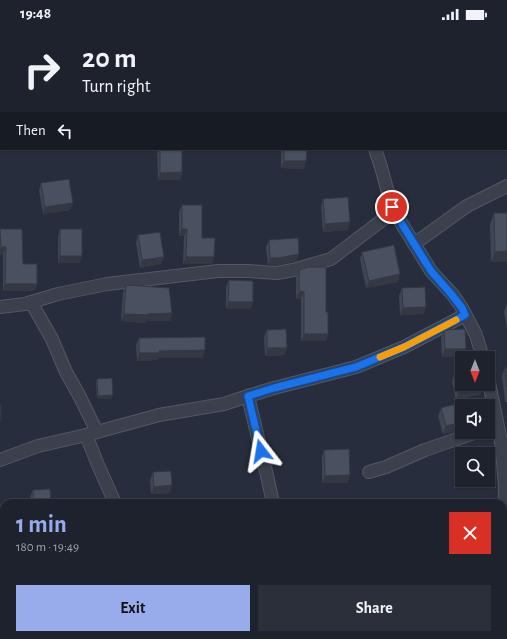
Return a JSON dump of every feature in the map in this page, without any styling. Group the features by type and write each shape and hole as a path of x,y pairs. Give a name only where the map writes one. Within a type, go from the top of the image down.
{"street":[{"path":"375,150 394,211 431,271 462,308 476,334 481,351"},
{"path":"414,244 467,206 507,186"},
{"path":"0,307 25,304 58,294 108,284 218,272 248,271 277,273 293,270 331,259 394,211"},
{"path":"31,302 52,339 66,372 80,397 92,433 98,465 113,499"},
{"path":"0,460 38,446 159,415 224,404 274,388 356,367 404,347 465,315"},
{"path":"248,396 272,499"},
{"path":"495,430 501,441 505,499"},
{"path":"369,472 386,467 425,450 457,439"}],"building":[{"path":"160,150 182,150 182,172 160,173"},
{"path":"284,150 307,150 306,161 284,161"},
{"path":"69,179 73,203 45,207 41,183"},
{"path":"348,197 350,222 325,224 323,199"},
{"path":"182,205 202,205 202,238 215,238 214,257 186,257 187,229 182,229"},
{"path":"494,213 507,213 507,251 495,252"},
{"path":"0,229 22,229 23,264 37,264 37,284 5,284 6,247 1,247"},
{"path":"60,229 82,229 82,256 60,256"},
{"path":"160,232 164,257 142,260 138,235"},
{"path":"298,238 299,254 279,258 270,258 269,240"},
{"path":"394,245 400,274 369,281 362,252"},
{"path":"309,267 326,267 326,312 328,312 328,334 304,334 304,292 299,291 299,270"},
{"path":"229,280 253,281 253,302 228,302"},
{"path":"126,285 169,288 172,313 148,315 124,314"},
{"path":"425,287 426,307 403,308 402,288"},
{"path":"286,329 287,348 267,348 267,330"},
{"path":"465,329 466,349 445,349 444,330"},
{"path":"205,337 205,350 139,353 139,338"},
{"path":"505,368 507,368 507,387"},
{"path":"112,378 113,395 98,396 97,379"},
{"path":"455,404 455,424 446,426 441,408"},
{"path":"1,405 1,421 0,421"},
{"path":"349,449 350,475 325,476 324,450"},
{"path":"171,471 172,485 154,487 153,472"},
{"path":"50,489 51,499 34,499 33,490"}],"slow traffic":[{"path":"380,357 404,347 456,320"}],"route":[{"path":"261,451 248,396 313,377 356,367 404,347 465,315 462,308 452,295 431,271 392,207"}]}
